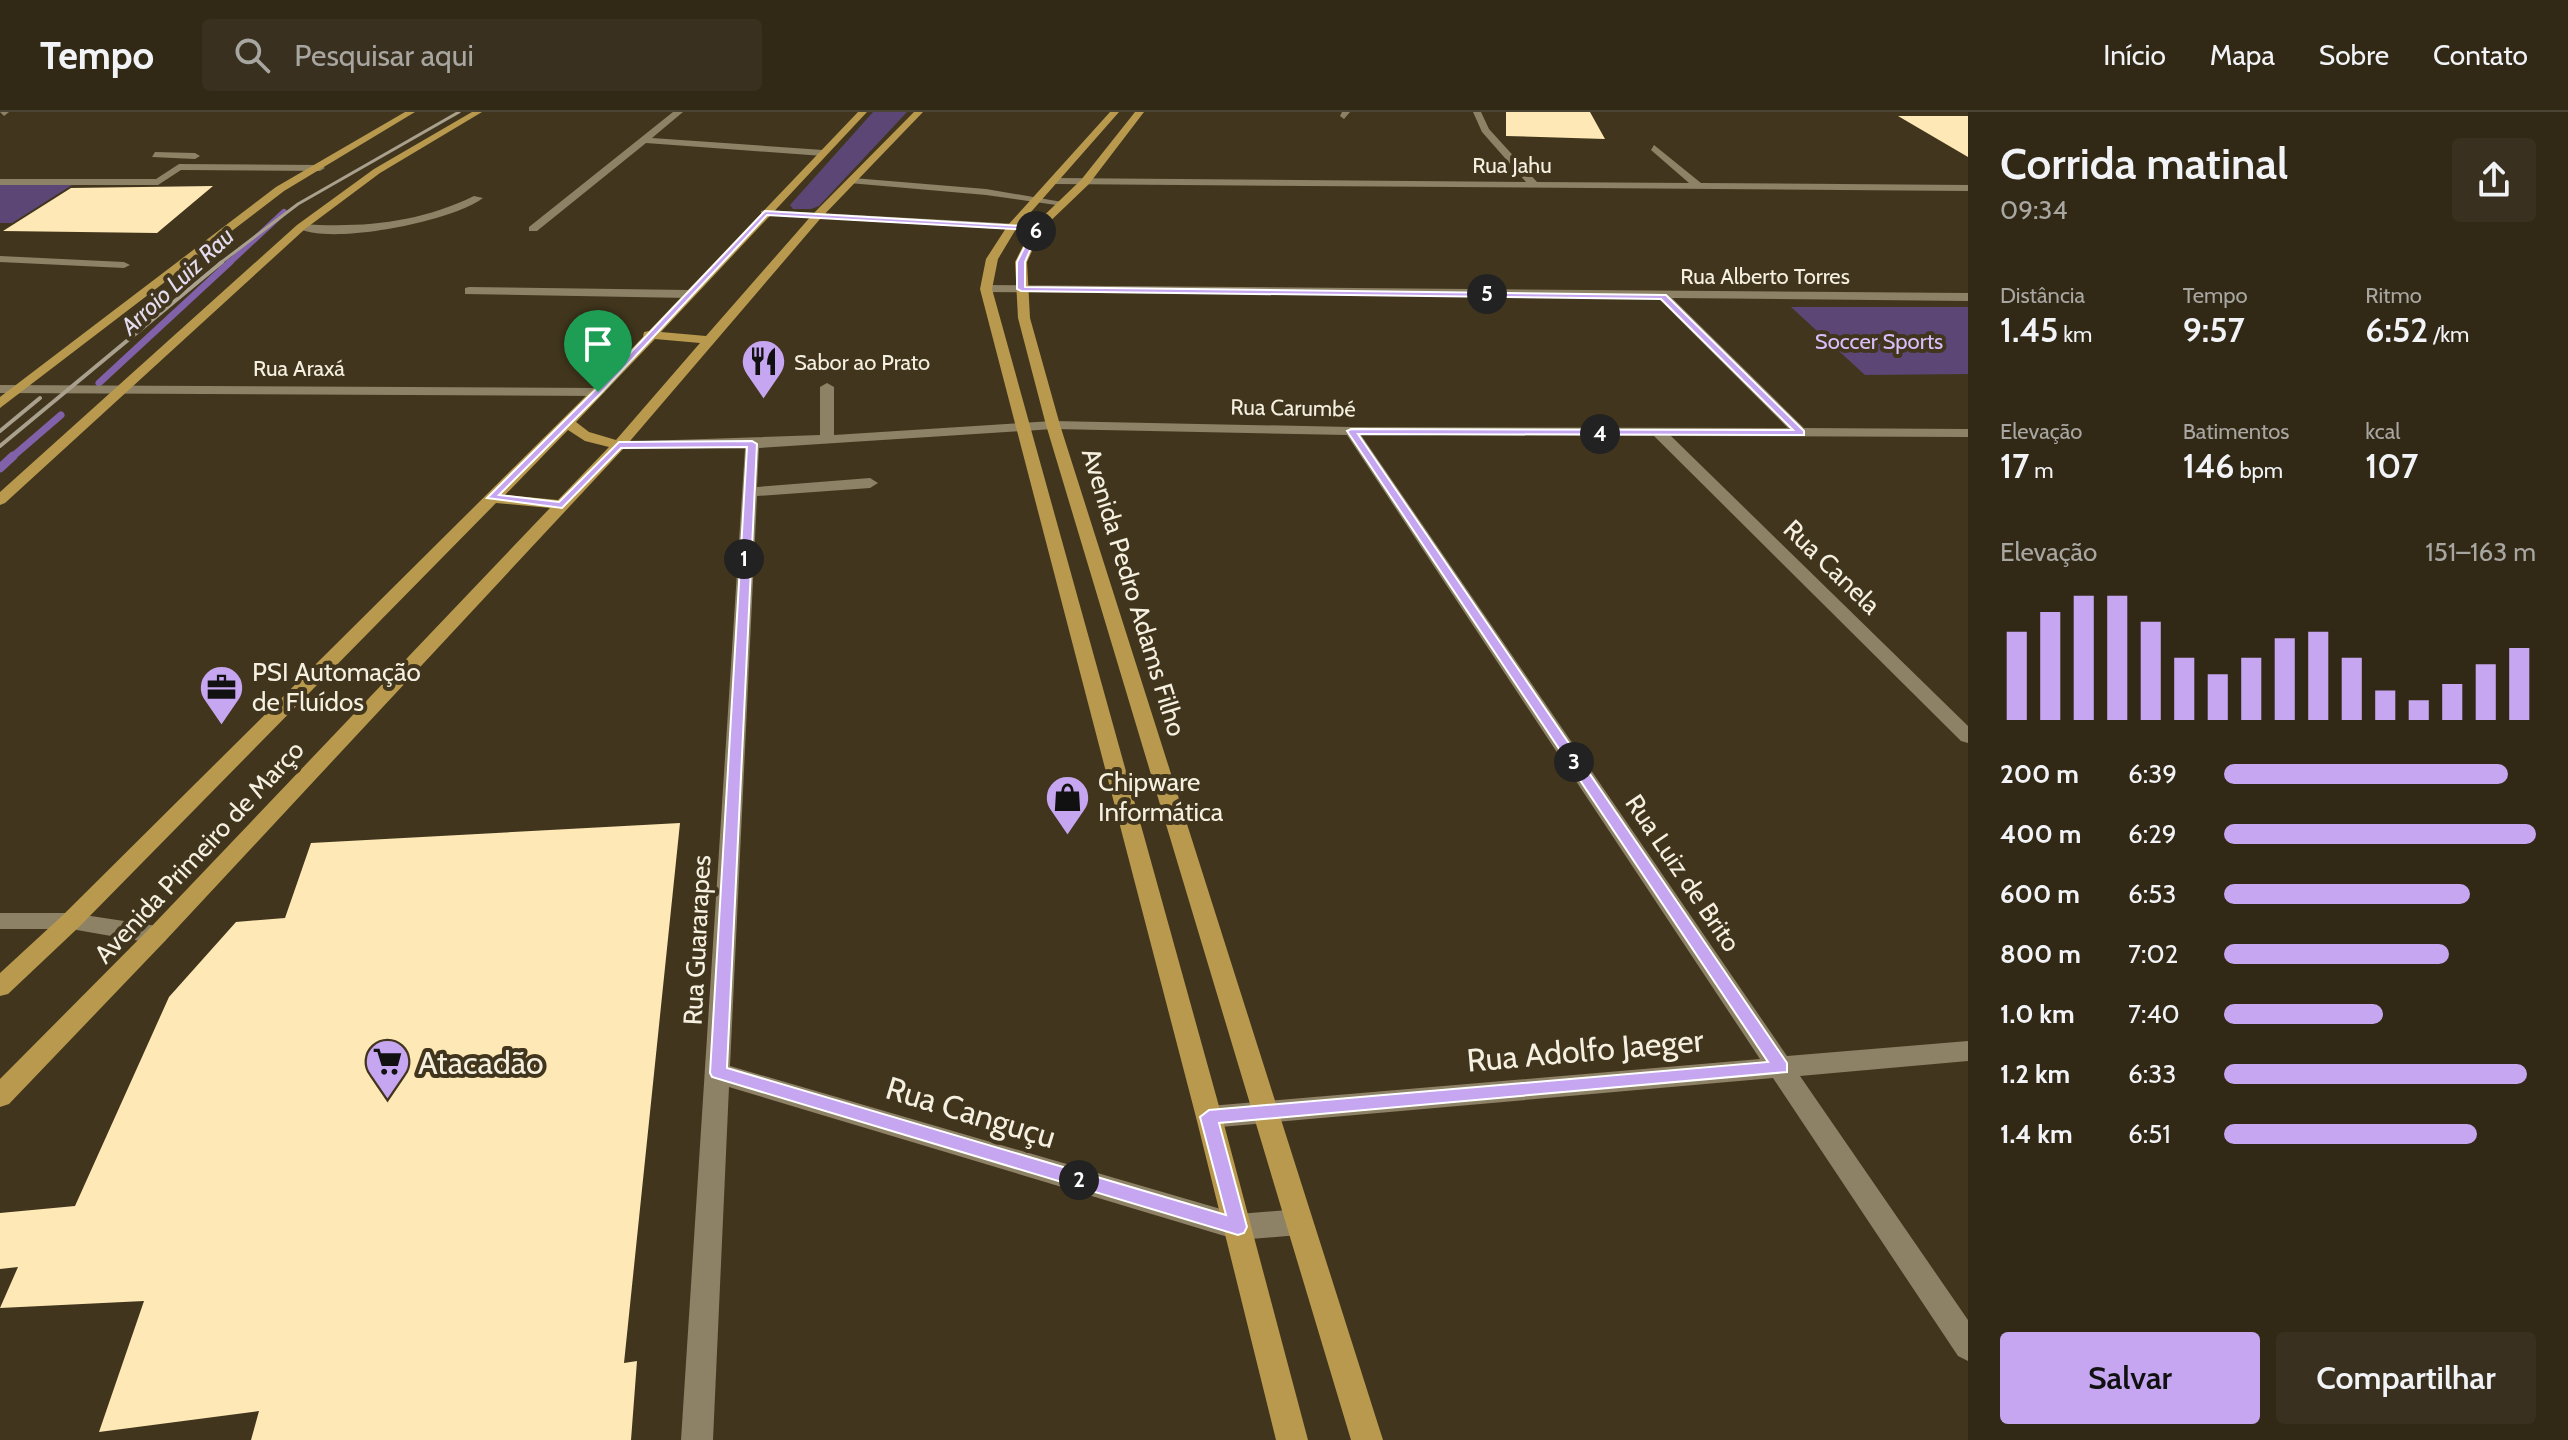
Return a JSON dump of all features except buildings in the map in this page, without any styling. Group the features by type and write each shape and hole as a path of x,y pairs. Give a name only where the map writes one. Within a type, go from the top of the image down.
{"main road":[{"path":"0,404 280,189 411,112"},
{"path":"0,500 301,227 377,171 478,112"},
{"name":"Avenida Primeiro de Março","path":"0,987 71,921 598,392 648,335 863,112"},
{"name":"Avenida Primeiro de Março","path":"0,1096 157,935 619,445 816,217 919,112"},
{"path":"1115,112 1012,227 992,259 986,289 1209,1117 1292,1440"},
{"name":"Avenida Pedro Adams Filho","path":"1140,112 1085,182 1037,228 1021,262 1024,318 1053,425 1367,1440"},
{"path":"648,335 707,340"},
{"path":"568,421 574,431 588,438 619,445"},
{"path":"492,498 562,505"}],"street":[{"path":"533,229 679,112"},
{"path":"1477,112 1485,130 1535,185"},
{"path":"643,140 823,153"},
{"path":"1654,148 1699,186"},
{"path":"155,155 303,156"},
{"path":"0,182 158,182 196,156"},
{"path":"219,167 235,156"},
{"path":"254,168 270,156"},
{"path":"179,167 320,168"},
{"path":"853,181 956,188 1063,203"},
{"name":"Rua Jahu","path":"1055,181 1968,188"},
{"path":"301,227 354,230 397,227 455,210 478,198"},
{"path":"765,213 1037,228"},
{"path":"0,259 124,265"},
{"name":"Rua Alberto Torres","path":"986,289 1968,297"},
{"path":"469,291 688,294"},
{"path":"1663,296 1801,433"},
{"path":"827,387 827,439"},
{"name":"Rua Araxá","path":"0,389 598,392"},
{"name":"Rua Carumbé","path":"619,445 752,444 1021,425 1660,434 1968,433"},
{"name":"Rua Luiz de Brito","path":"1351,431 1968,1346"},
{"name":"Rua Canela","path":"1660,434 1968,737"},
{"name":"Rua Guararapes","path":"697,1440 752,444"},
{"path":"748,492 870,483"},
{"path":"0,921 71,921 157,935"},
{"name":"Rua Adolfo Jaeger","path":"1209,1117 1968,1051"},
{"name":"Rua Canguçu","path":"718,1073 1238,1227 1299,1222"}],"green space":[{"path":"873,112 907,112 819,206 793,209 790,205"},
{"path":"0,185 72,185 12,223 0,223"},
{"name":"Soccer Sports","path":"1791,307 1968,307 1968,374 1865,375"}],"waterway":[{"name":"Arroio Luiz Rau","path":"228,264 284,212"},
{"name":"Arroio Luiz Rau","path":"99,383 230,262"},
{"name":"Arroio Luiz Rau","path":"11,458 61,415"},
{"name":"Arroio Luiz Rau","path":"0,468 13,456"}],"railway":[{"path":"219,264 298,204 459,112"},
{"path":"0,446 222,262"},
{"path":"0,431 40,398"}],"place":[{"name":"Sabor ao Prato","path":"763,401"},
{"name":"PSI Automação de Fluídos","path":"221,726"},
{"name":"Chipware Informática","path":"1067,836"},
{"name":"Atacadão","path":"387,1101"}],"route":[{"path":"765,213 1037,228 1021,262 1021,289 1663,296 1801,433 1351,431 1781,1067 1209,1117 1238,1227 718,1073 752,444 619,445 562,505 492,498 598,392 765,213"}]}
